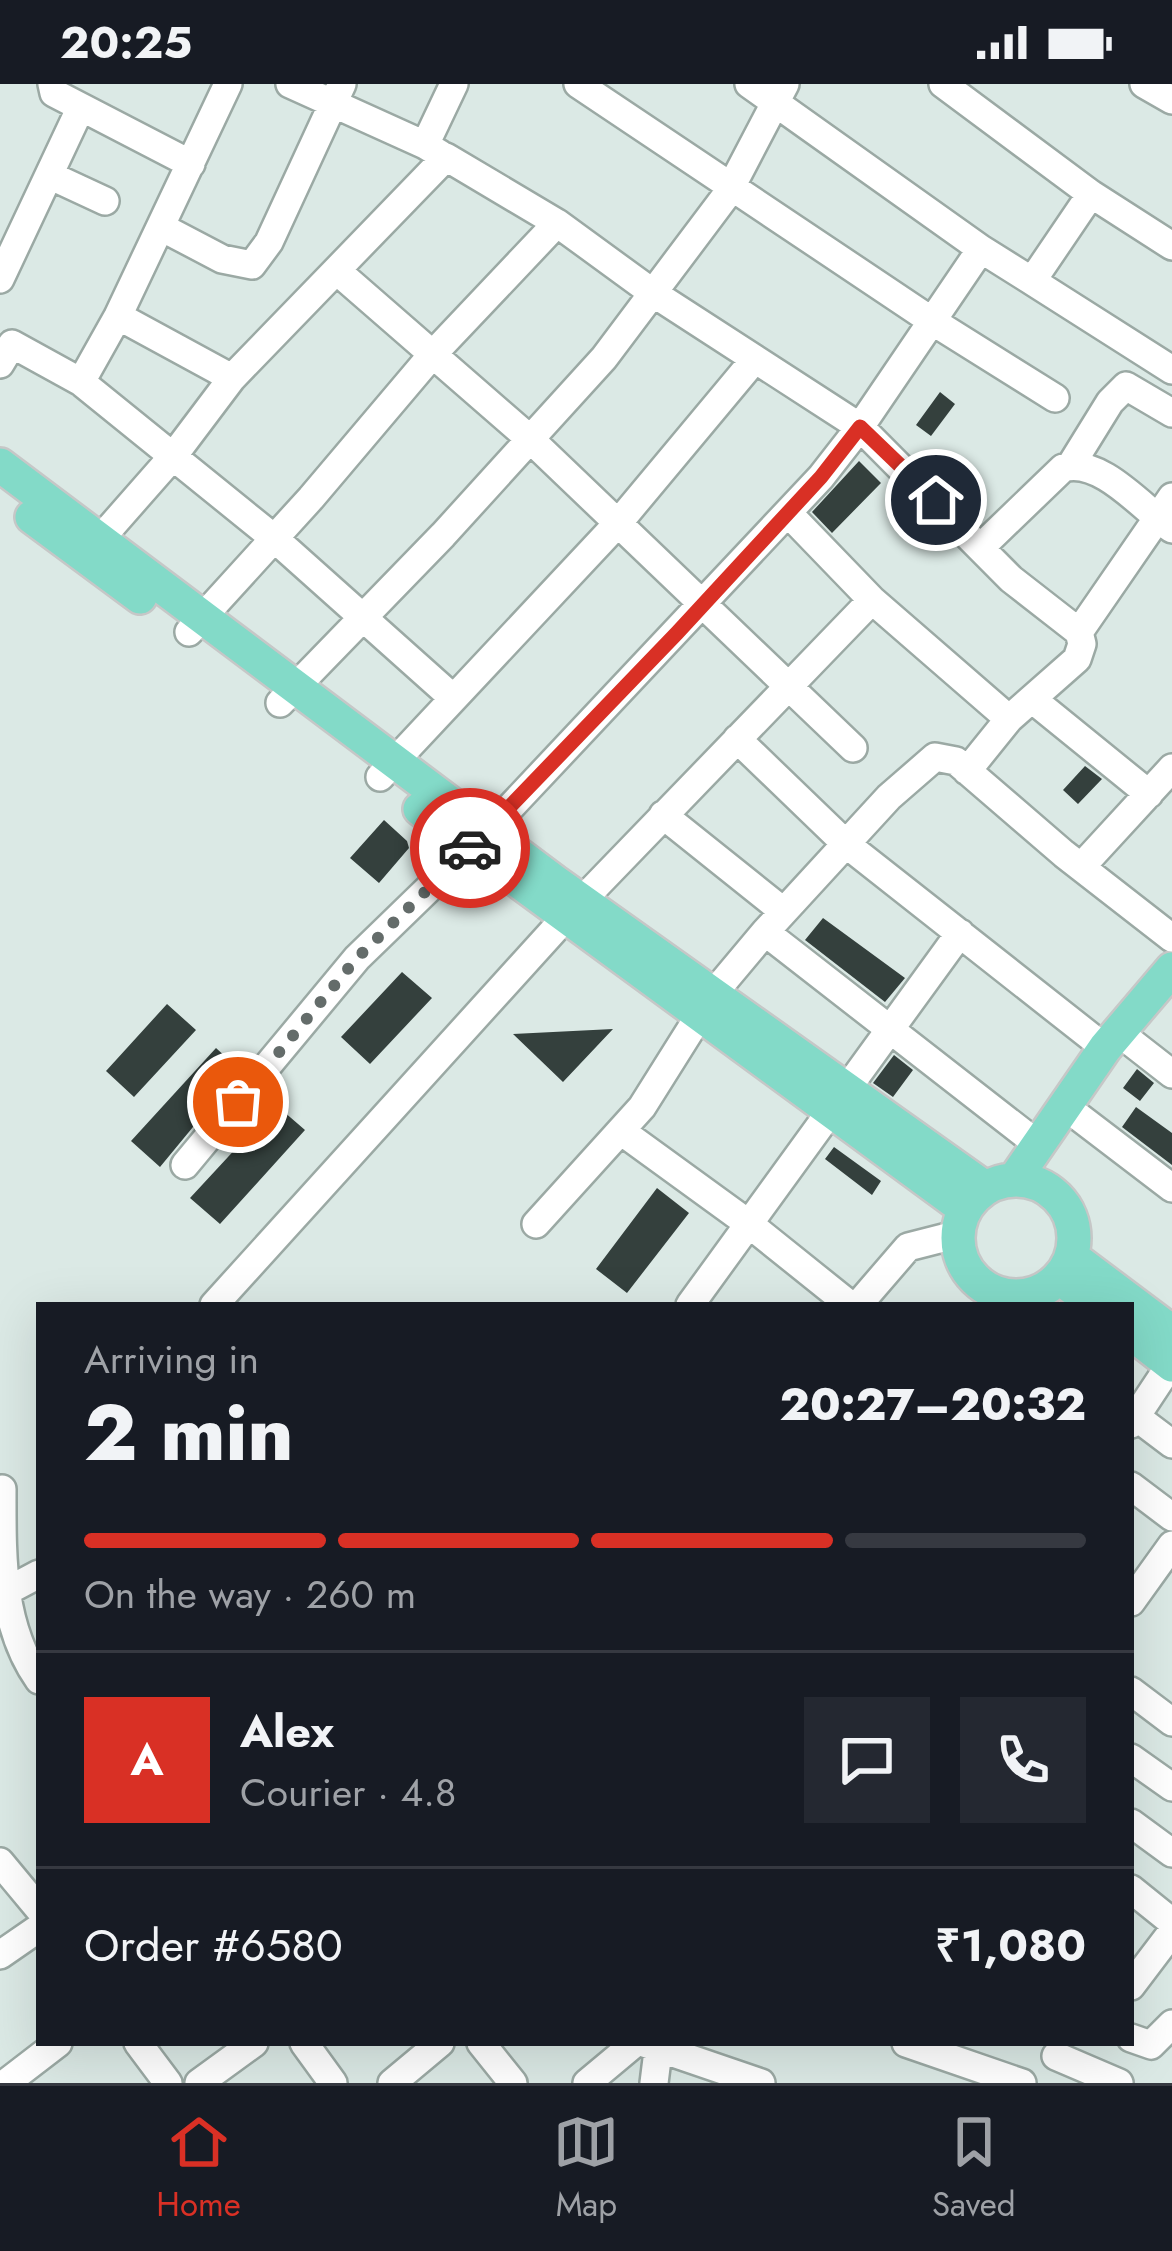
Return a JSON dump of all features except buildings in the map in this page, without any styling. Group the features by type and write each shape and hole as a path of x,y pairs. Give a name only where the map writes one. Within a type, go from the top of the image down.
{"main road":[{"path":"0,465 93,549"},
{"path":"0,492 93,549 574,910 837,1100 991,1199 1053,1193 1072,1222 1048,1283"},
{"path":"1096,1302 1048,1283 1013,1297 993,1293 976,1282 964,1265 991,1199 1118,1045 1172,970"},
{"path":"991,1199 1079,1117 1118,1045 1172,995"},
{"path":"1048,1283 1089,1302"},
{"path":"1134,1317 1172,1332"},
{"path":"1134,1335 1172,1364"}],"street":[{"path":"52,84 54,93 80,109 191,164"},
{"path":"81,382 118,316 228,84"},
{"path":"290,84 338,94 557,223 653,292 860,427 1011,579 1078,632 1082,644 1077,658 1009,719 967,771"},
{"path":"93,549 232,378 338,271 435,151 454,84"},
{"path":"578,84 1055,398"},
{"path":"749,84 779,93 981,249 1172,370"},
{"path":"943,84 978,93 1091,194 1172,246"},
{"path":"1144,84 1172,100"},
{"path":"288,695 604,358 733,185 779,93"},
{"path":"161,227 222,260 252,265 269,242 338,94"},
{"path":"0,278 80,109"},
{"path":"49,175 105,201"},
{"path":"1032,281 1091,194"},
{"path":"196,624 431,356 557,223"},
{"path":"185,1165 357,958 479,839 788,513 860,427 981,249"},
{"path":"338,271 619,522 853,748"},
{"path":"118,316 232,378"},
{"path":"4,348 81,382 275,538 454,698"},
{"path":"387,769 619,522 755,359"},
{"path":"1071,465 1110,402 1126,386 1172,413"},
{"path":"981,548 1063,467 1071,465 1104,476 1167,515 1078,632"},
{"path":"788,513 872,600 1009,719"},
{"path":"217,1302 574,910 872,600"},
{"path":"1032,699 1149,794"},
{"path":"737,739 846,844 960,933 1118,1045 1172,1074"},
{"path":"536,1224 642,1107 708,1005 774,922 889,797 935,758 956,761 1172,938"},
{"path":"1081,867 1172,768"},
{"path":"663,815 889,1028 1036,1142"},
{"path":"692,1302 960,933"},
{"path":"1079,1117 1172,1188"},
{"path":"621,1131 850,1302"},
{"path":"857,1302 908,1247 991,1199"},
{"path":"1134,1417 1172,1364"},
{"path":"1134,1419 1172,1444"},
{"path":"2,1489 3,1591 10,1653 36,1676"},
{"path":"1135,1498 1172,1517"},
{"path":"1134,1598 1172,1545"},
{"path":"3,1591 36,1575"},
{"path":"1134,1693 1172,1722"},
{"path":"1134,1760 1172,1787"},
{"path":"1134,1825 1168,1842"},
{"path":"0,1862 36,1905"},
{"path":"1134,1891 1172,1922"},
{"path":"0,1955 36,1930"},
{"path":"1134,1982 1172,1932"},
{"path":"1134,2039 1150,2045 1172,2024"},
{"path":"6,2083 54,2046"},
{"path":"139,2046 168,2083"},
{"path":"199,2083 250,2046"},
{"path":"306,2046 334,2083"},
{"path":"392,2083 436,2046"},
{"path":"484,2046 513,2083"},
{"path":"587,2083 646,2046"},
{"path":"649,2046 654,2083"},
{"path":"655,2046 761,2083"},
{"path":"915,2046 1022,2083"},
{"path":"1039,2083 1066,2048 1119,2083"}],"way so far":[{"path":"238,1102 357,958 470,848"}],"route":[{"path":"470,848 677,633 821,477 860,427 936,500"}]}
